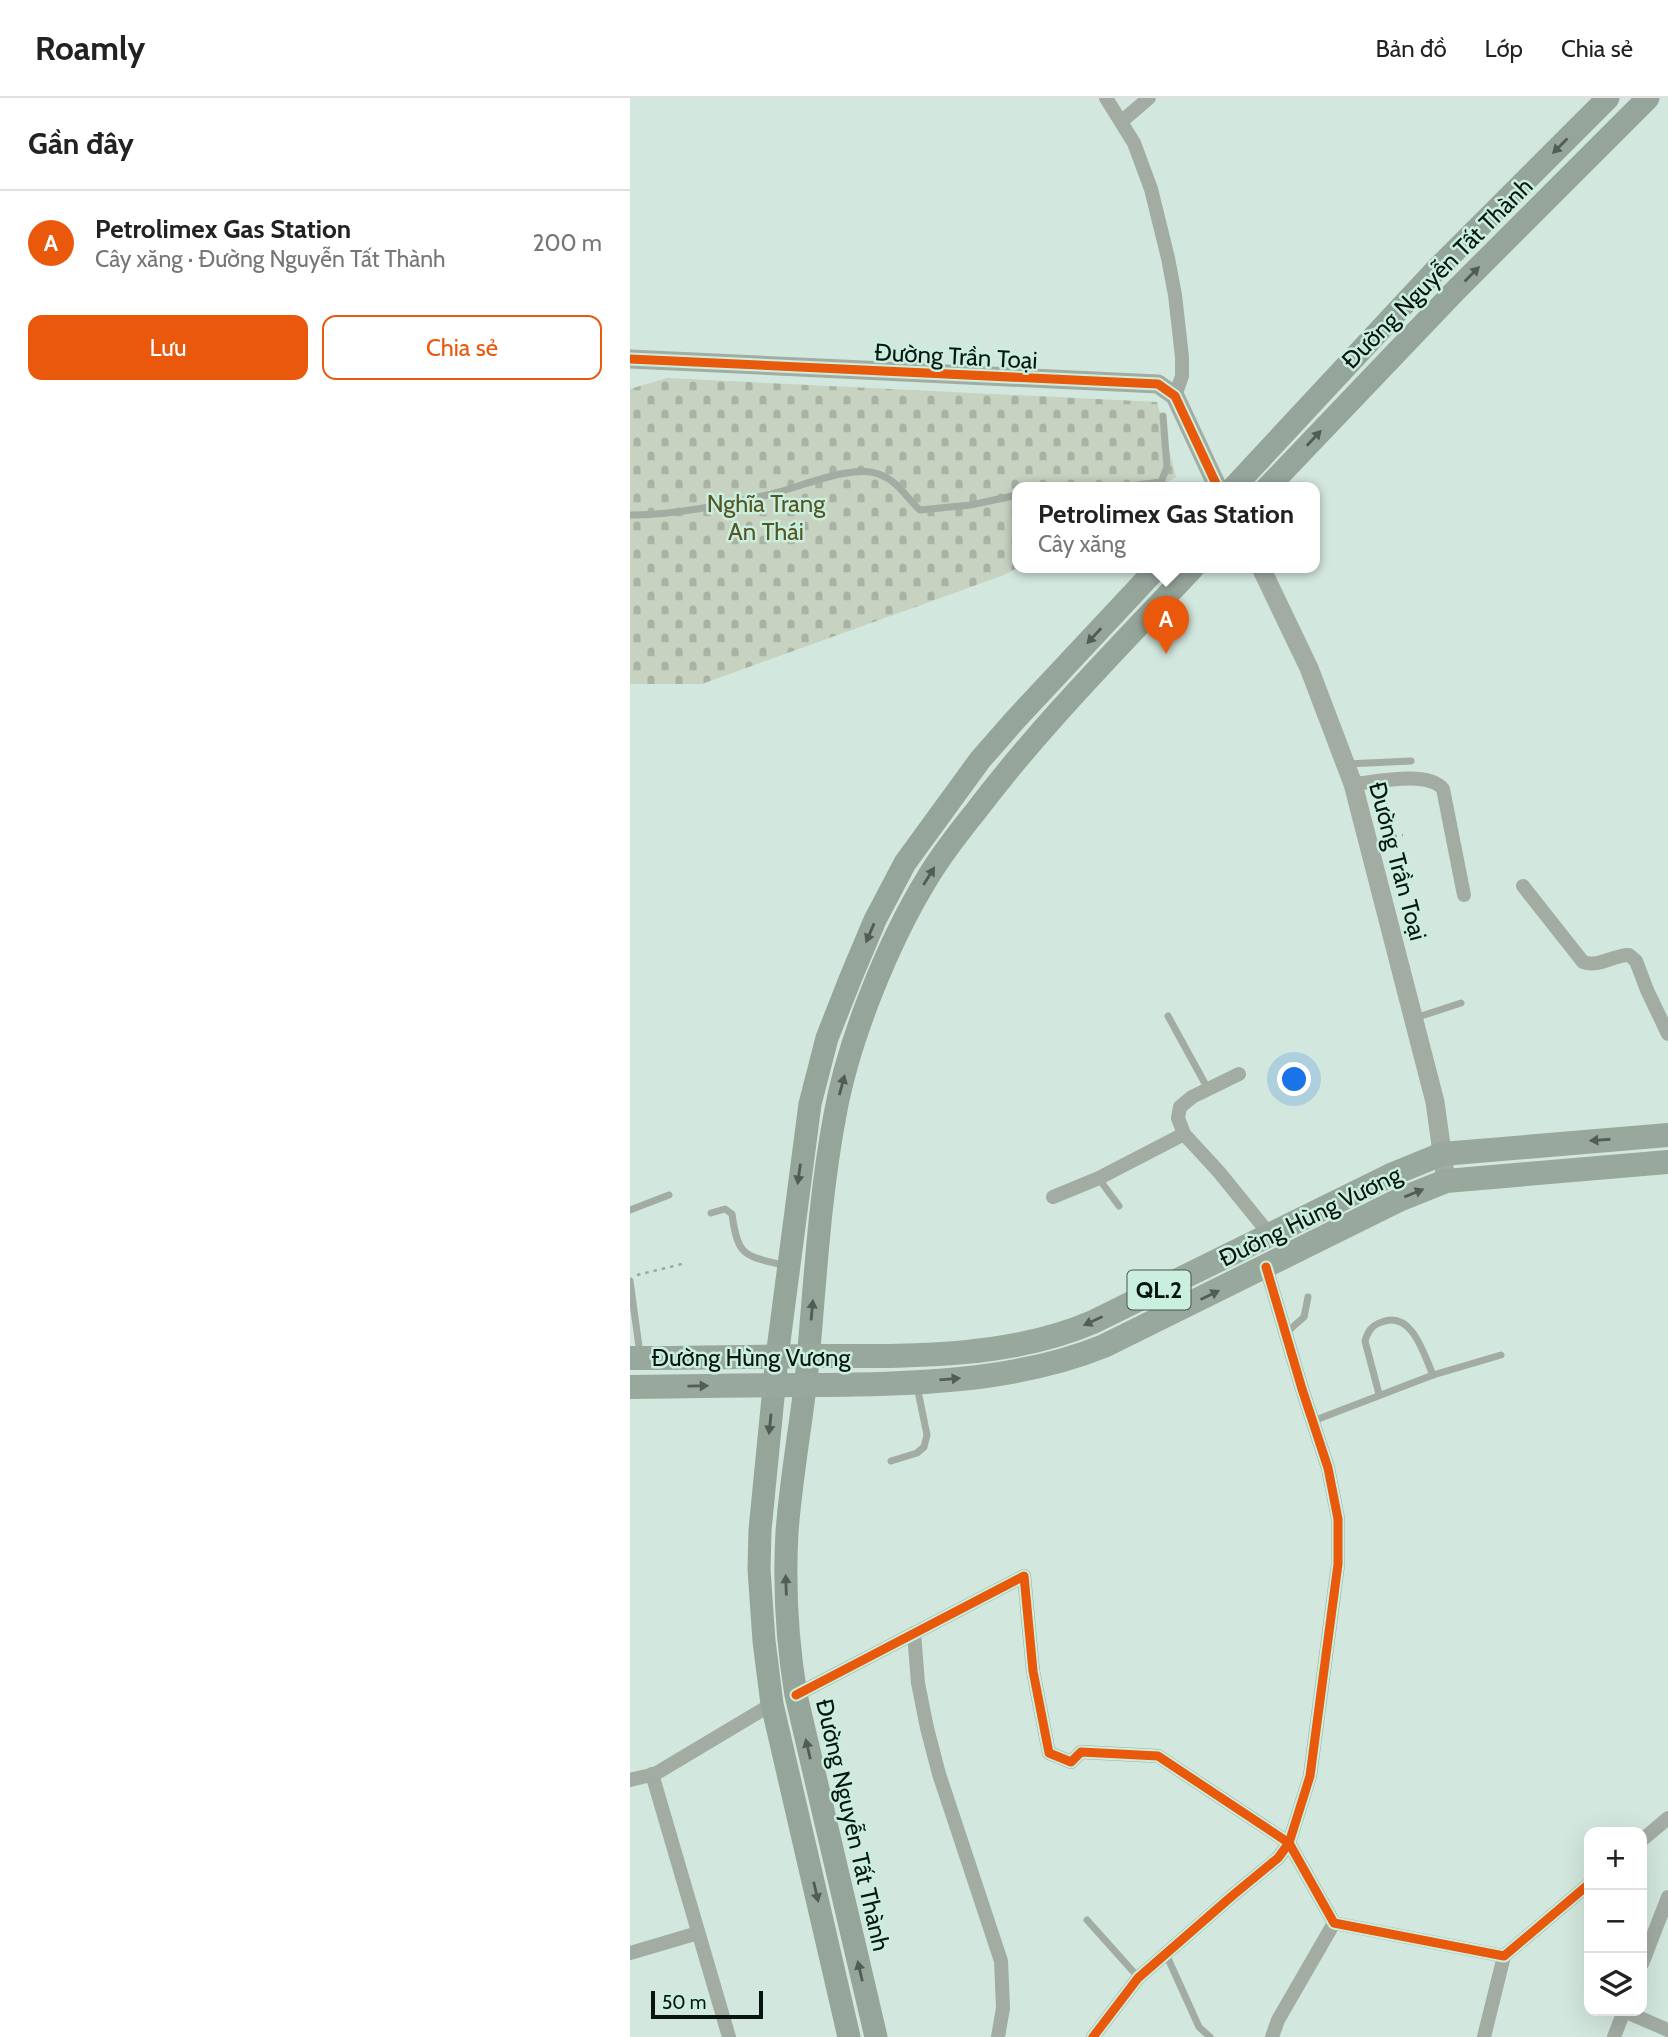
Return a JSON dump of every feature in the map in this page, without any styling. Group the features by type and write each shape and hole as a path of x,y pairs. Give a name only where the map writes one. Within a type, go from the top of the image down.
{"highway":[{"name":"Đường Hùng Vương","path":"635,1358 892,1356 992,1349 1071,1331 1271,1236 1393,1174 1442,1154 1668,1135"},
{"name":"Đường Hùng Vương","path":"630,1387 916,1381 996,1374 1081,1356 1401,1199 1446,1181 1668,1162"}],"main road":[{"name":"Đường Nguyễn Tất Thành","path":"1239,482 1434,272 1608,98"},
{"name":"Đường Nguyễn Tất Thành","path":"1273,482 1447,299 1648,98"},
{"path":"849,2037 771,1693 759,1569 760,1530 777,1357 810,1104 827,1038 875,920 905,863 980,760 1152,573"},
{"name":"Đường Nguyễn Tất Thành","path":"876,2037 794,1687 785,1576 815,1265 835,1115 852,1049 880,976 928,877 965,824 1035,737 1188,573"},
{"path":"1116,612 1135,630"},
{"path":"809,1862 834,1856"}],"street":[{"path":"1107,98 1134,143 1151,190 1175,295 1182,357 1182,376 1175,396 1216,482"},
{"path":"1122,121 1149,98"},
{"name":"Đường Trần Toại","path":"630,359 1158,384 1175,396"},
{"name":"Đường Trần Toại","path":"1263,573 1309,668 1353,784 1435,1102 1446,1181"},
{"path":"1353,784 1418,778 1440,784 1464,895"},
{"path":"1523,886 1583,962 1594,964 1622,955 1629,955 1636,961 1668,1034"},
{"path":"1239,1074 1192,1097 1180,1107 1178,1118 1184,1134 1271,1236"},
{"path":"1053,1197 1099,1178 1184,1134"},
{"path":"1093,2037 1138,1978 1278,1858 1289,1843 1310,1776 1338,1564 1338,1519 1328,1468 1266,1267"},
{"path":"794,1687 914,1633 1024,1576 1033,1671 1049,1753 1071,1762 1081,1752 1158,1756 1289,1843 1334,1923 1504,1956"},
{"path":"914,1633 918,1683 930,1739 1001,1961 1003,2008 998,2037"},
{"path":"630,1780 652,1774 721,1737 771,1693"},
{"path":"652,1774 729,2037"},
{"path":"1647,1836 1668,1818"},
{"path":"1484,2037 1504,1956 1584,1888"},
{"path":"1646,1953 1668,1897"},
{"path":"1272,2037 1278,2020 1334,1923"},
{"path":"630,1952 698,1933"},
{"path":"1614,2037 1622,2016"},
{"path":"1636,2016 1668,2030"}],"lane":[{"path":"1161,482 1167,467 1163,416"},
{"path":"630,515 656,515 768,495 865,471 880,474 893,482 920,510 971,505 1012,496"},
{"path":"1346,764 1410,761"},
{"path":"1414,1018 1461,1003"},
{"path":"1168,1016 1208,1089"},
{"path":"1099,1178 1119,1206"},
{"path":"630,1210 669,1195"},
{"path":"711,1213 725,1209 732,1214 738,1245 744,1254 787,1266"},
{"path":"630,1279 635,1358"},
{"path":"1286,1332 1304,1317 1308,1297"},
{"path":"1379,1394 1365,1341 1374,1324 1387,1320 1402,1322 1413,1332 1433,1375"},
{"path":"1312,1422 1433,1375 1501,1356"},
{"path":"891,1461 924,1447 927,1435 916,1381"},
{"path":"1087,1920 1138,1978"},
{"path":"1166,1954 1199,2027 1210,2037"}],"path":[{"path":"630,1279 682,1264"}],"green space":[{"name":"Nghĩa Trang An Thái","path":"667,378 1157,402 1176,477 1168,482 1012,482 1012,571 1004,575 702,684 630,684 630,389"}],"cycle path":[{"path":"630,359 1158,384 1175,396 1215,482"},
{"path":"1093,2037 1138,1978 1278,1858 1289,1843 1310,1776 1338,1564 1338,1519 1328,1468 1266,1267"},
{"path":"796,1695 1024,1576 1033,1671 1049,1753 1071,1762 1081,1752 1158,1756 1289,1843 1334,1923 1504,1956 1584,1888"}],"place":[{"name":"Petrolimex Gas Station","path":"1166,654"}]}
